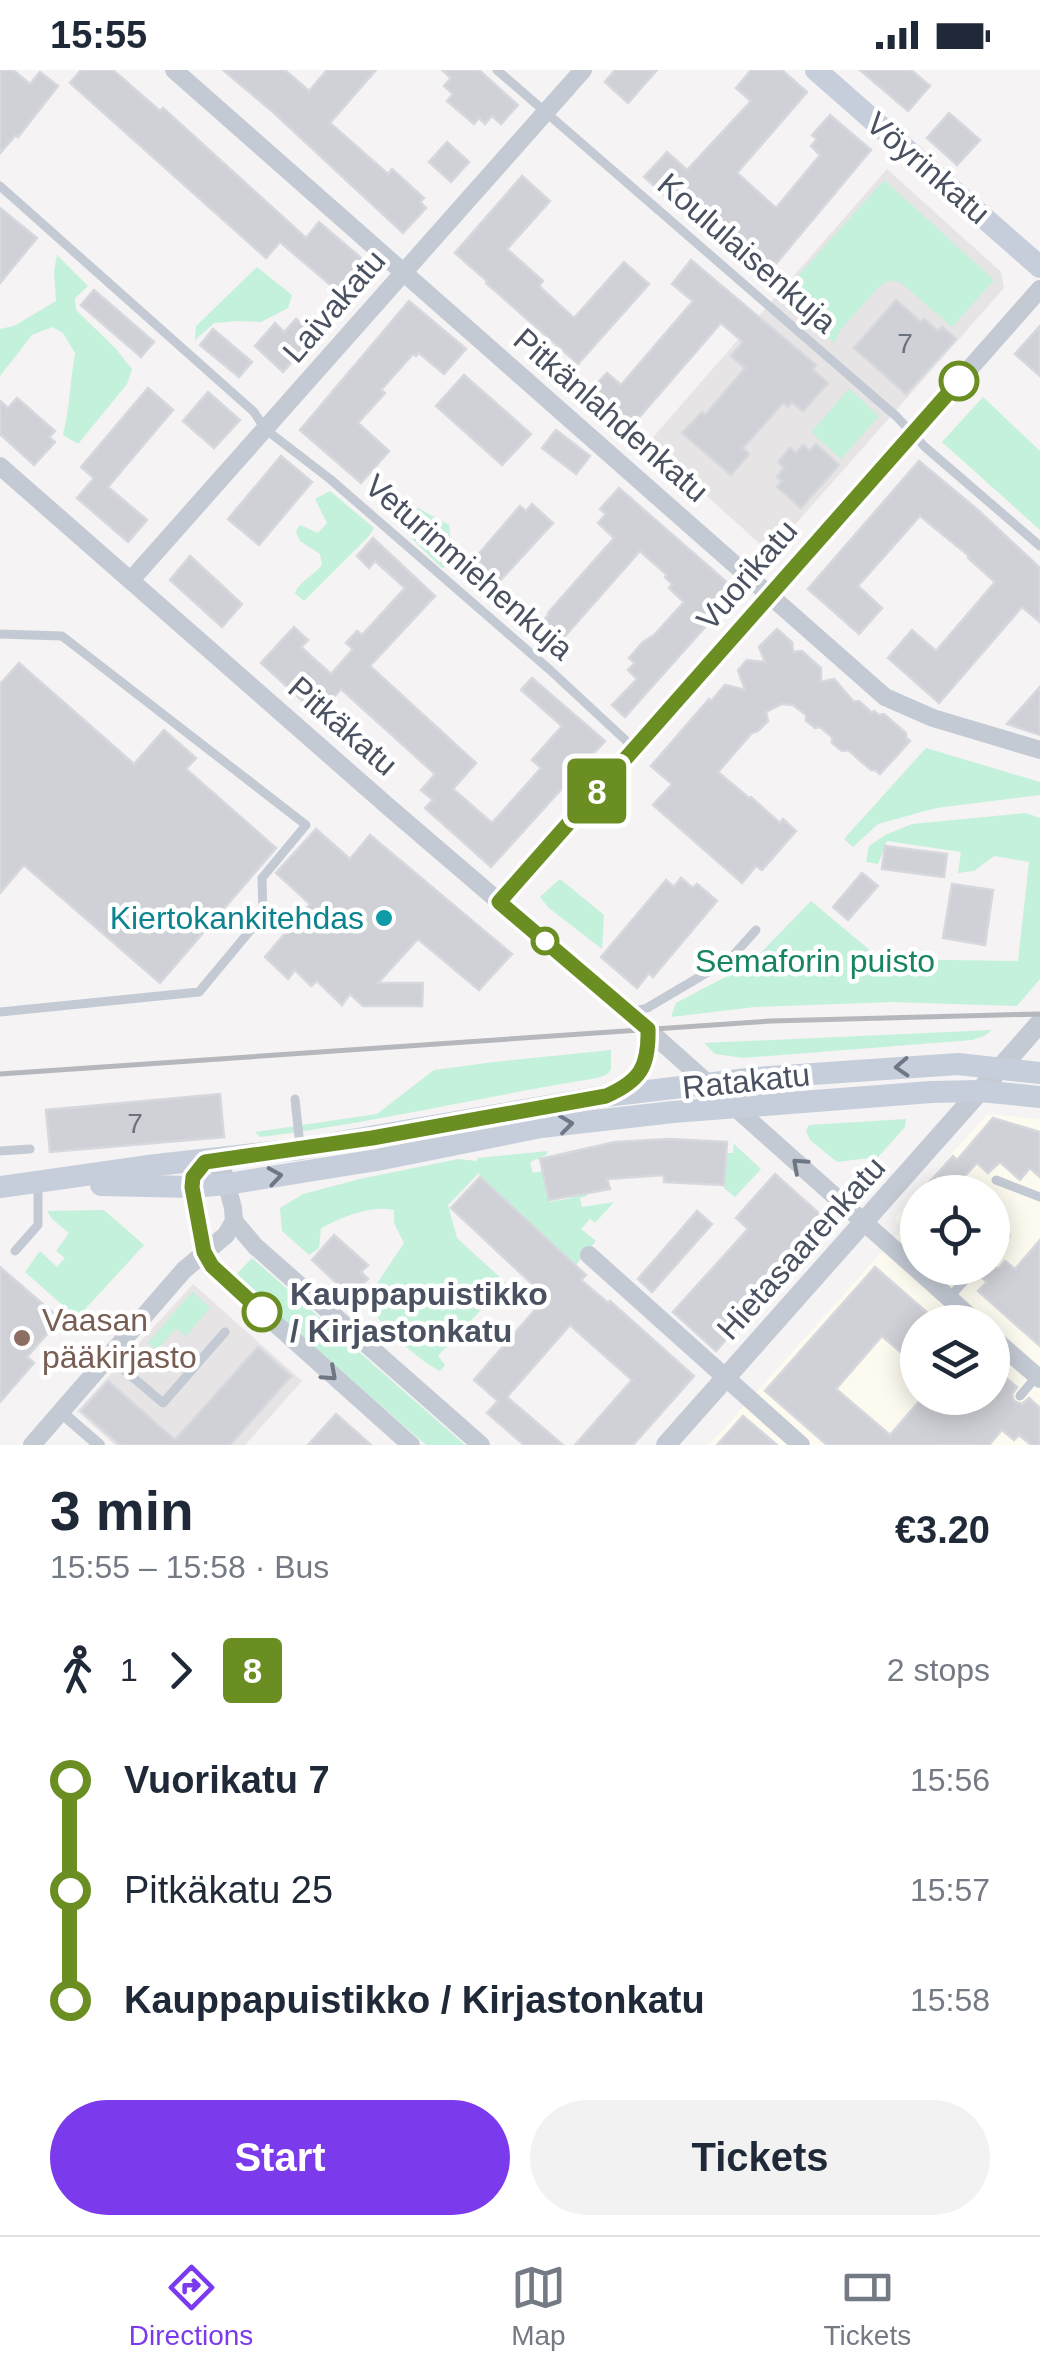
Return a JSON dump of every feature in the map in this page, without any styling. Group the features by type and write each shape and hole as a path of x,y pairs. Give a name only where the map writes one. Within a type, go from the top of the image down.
{"main road":[{"name":"Vöyrinkatu","path":"816,70 1040,267"},
{"name":"Ratakatu","path":"0,1188 300,1149 606,1096 709,1084 958,1064 1040,1074"},
{"name":"Ratakatu","path":"38,1184 227,1184 377,1160 541,1127 879,1094 980,1091 1040,1097"}],"street":[{"name":"Pitkänlahdenkatu","path":"174,70 885,697 934,718 1040,750"},
{"name":"Laivakatu","path":"130,580 582,70"},
{"name":"Vuorikatu","path":"499,902 1040,288"},
{"name":"Pitkäkatu","path":"0,466 648,1029 957,1305"},
{"name":"Hietasaarenkatu","path":"666,1445 1040,1023"},
{"path":"606,1096 626,1087 640,1072 647,1058 648,1029"},
{"path":"411,1445 212,1266 204,1252 192,1187 193,1177 208,1161 224,1174 234,1221 255,1246 480,1445"},
{"path":"32,1445 184,1270 226,1235 234,1221"},
{"path":"589,1255 801,1445"},
{"path":"1010,1353 1039,1378"},
{"path":"62,1412 99,1445"}],"lane":[{"name":"Koululaisenkuja","path":"497,70 1040,546"},
{"name":"Veturinmiehenkuja","path":"0,186 254,412 266,429 330,479 634,748"},
{"path":"0,634 62,636 306,825 262,878 263,915 199,992 0,1012"},
{"path":"629,1013 647,1008 730,960 756,930"},
{"path":"295,1100 300,1149"},
{"path":"0,1151 30,1148"},
{"path":"15,1250 38,1225 38,1184"},
{"path":"1010,1185 1040,1197"},
{"path":"949,1298 961,1285"},
{"path":"108,1358 163,1403 225,1332"},
{"path":"1020,1396 1039,1378"}],"shaded area":[{"path":"887,169 1001,272 1004,288 770,553 648,443"},
{"path":"987,1114 1040,1119 1040,1445 709,1445 900,1231 900,1285 1010,1285 1010,1175 933,1175"},
{"path":"193,1284 302,1381 245,1445 115,1445 77,1411"}],"green space":[{"path":"884,180 994,280 952,327 900,282 887,281 842,328 834,343 781,295"},
{"path":"57,255 88,286 75,298 76,310 132,369 127,384 78,444 63,435 75,353 63,333 52,327 32,335 0,376 0,329 14,326 56,301"},
{"path":"257,267 292,295 288,308 261,322 214,323 195,340 196,326"},
{"path":"849,389 879,416 841,459 811,432"},
{"path":"983,397 1040,451 1040,530 942,442"},
{"path":"330,491 374,528 304,601 295,593 322,565 320,554 300,541 296,531 300,525 318,533 327,523 315,499"},
{"path":"418,508 449,525 453,565 442,568 401,528 409,511"},
{"path":"926,748 1040,782 1040,795 936,808 878,824 853,847 844,839"},
{"name":"Semaforin puisto","path":"1026,813 1040,818 1040,979 1017,1006 892,1002 755,1007 671,1017 676,1003 750,964 811,901 878,959 1018,961 1029,862 994,856 974,871 958,873 961,852 887,841 878,864 866,862 869,846 912,824"},
{"path":"560,879 604,915 602,949 540,897"},
{"path":"992,1030 972,1040 743,1058 715,1054 704,1043"},
{"path":"611,1050 611,1070 597,1078 302,1131 260,1137 255,1132 377,1114 434,1070"},
{"path":"906,1119 905,1127 878,1157 837,1162 810,1140 806,1131 809,1125"},
{"path":"734,1144 761,1169 735,1197 724,1188 726,1153 733,1153"},
{"path":"548,1151 530,1162 533,1173 543,1171 550,1202 572,1198 570,1189 584,1186 587,1196 580,1198 582,1207 614,1202 595,1223 590,1219 581,1229 596,1241 575,1266 479,1173 448,1205 457,1238 506,1283 438,1356 445,1365 440,1371 400,1341 367,1303 404,1243 394,1223 394,1210 366,1211 321,1228 319,1248 309,1255 282,1231 280,1208 303,1194 458,1159 477,1161"},
{"path":"104,1210 144,1245 77,1318 25,1272 40,1251 57,1267 65,1258 56,1251 69,1233 47,1211"},
{"path":"252,1258 465,1445 426,1445 234,1277"},
{"path":"192,1292 210,1308 186,1336 176,1328 157,1350 148,1343"}],"building":[{"path":"0,70 13,70 30,84 40,72 58,86 18,137 0,153"},
{"path":"81,70 113,70 160,111 163,108 306,238 319,222 374,269 348,300 280,242 266,258 70,83"},
{"path":"223,70 285,70 309,91 327,70 376,70 330,123 388,174 392,169 424,198 420,202 426,208 403,233"},
{"path":"442,70 479,70 518,105 501,124 492,116 485,124 479,118 474,124 447,101 453,94 444,86 451,78"},
{"path":"615,70 657,70 628,103 605,82"},
{"path":"751,70 782,70 807,92 737,173 776,208 820,155 811,146 817,139 812,135 830,115 871,150 774,266 778,270 765,285 644,177 667,152 687,170 751,101 736,88"},
{"path":"860,70 911,70 930,86 908,111"},
{"path":"949,113 980,140 957,165 927,138"},
{"path":"447,142 469,162 451,182 429,162"},
{"path":"522,176 550,201 507,249 543,281 539,286 574,318 624,262 649,284 578,364 455,253"},
{"path":"0,208 37,238 0,283"},
{"path":"691,260 816,365 813,370 828,383 803,411 792,402 788,407 783,403 743,448 749,454 731,475 682,433 702,412 705,415 745,368 731,356 743,342 721,323 629,429 588,393 607,373 621,385 693,301 672,284"},
{"path":"94,290 154,342 141,357 81,305"},
{"path":"896,300 921,322 924,319 938,331 942,327 956,339 906,394 854,348"},
{"path":"409,301 466,349 444,374 419,353 413,354 381,390 385,393 358,423 389,451 361,483 300,430"},
{"path":"296,319 315,336 283,372 255,346 275,323 284,332"},
{"path":"1040,326 1040,376 1015,354"},
{"path":"213,329 252,362 239,377 200,345"},
{"path":"464,375 531,434 502,465 436,406"},
{"path":"148,388 173,410 108,487 147,520 128,542 77,498 94,478 81,467"},
{"path":"208,392 240,420 214,448 183,421"},
{"path":"17,398 55,431 49,437 55,442 34,465 0,434 0,401 8,408"},
{"path":"556,430 590,456 576,474 542,448"},
{"path":"816,444 839,465 801,508 777,487 782,481 777,477 784,467 778,462 790,448 796,453 803,445 810,451"},
{"path":"281,456 312,482 259,545 228,519"},
{"path":"919,461 1040,568 1040,622 1022,607 939,703 888,658 912,630 936,651 995,582 969,556 920,516 858,586 882,608 859,634 808,589"},
{"path":"619,488 737,591 625,717 612,705 637,679 628,670 635,663 629,658 684,602 669,588 672,584 667,575 640,551 551,652 531,635 614,538 598,523 606,514 600,509"},
{"path":"532,504 553,523 487,595 468,577 481,563 475,558 520,506 526,511"},
{"path":"373,538 435,596 370,666 476,763 453,789 492,823 541,768 532,760 562,726 521,690 532,678 605,741 491,867 425,808 433,800 421,790 435,774 341,689 318,715 261,663 294,627 308,640 301,647 331,674 353,649 346,643 357,631 362,635 405,588 375,561 369,568 357,556"},
{"path":"190,556 242,604 222,627 170,580"},
{"path":"777,629 792,642 793,652 802,651 821,668 821,682 834,679 854,702 859,701 872,713 884,714 910,741 880,774 848,750 842,751 832,743 832,737 806,721 806,715 793,705 782,704 766,712 768,721 752,733 718,772 780,823 783,819 796,831 762,870 756,866 742,883 653,805 672,784 651,766 725,685 745,690 738,670 747,660 765,662 759,647"},
{"path":"19,663 134,764 164,730 196,758 186,769 276,848 160,983 24,865 0,893 0,684"},
{"path":"1040,687 1040,735 1007,724"},
{"name":"Kiertokankitehdas","path":"316,829 350,859 370,835 512,954 479,990 418,939 378,983 423,983 422,1006 363,1006 350,994 342,1005 317,981 311,986 295,970 288,979 265,957 310,904 276,873"},
{"path":"885,846 947,854 944,877 882,869"},
{"path":"862,873 878,886 848,920 833,907"},
{"path":"681,878 693,888 697,884 717,901 653,977 649,973 637,988 601,957 666,880 674,887"},
{"path":"952,884 993,890 985,945 943,938"},
{"path":"220,1094 224,1137 50,1152 46,1110"},
{"path":"993,1118 1040,1132 1040,1177 1030,1168 1020,1180 1000,1162 988,1173 977,1163 966,1175 936,1175 953,1156 957,1160"},
{"path":"615,1142 727,1142 724,1185 664,1182 664,1175 607,1179 610,1189 549,1200 540,1159"},
{"path":"775,1174 829,1222 716,1351 673,1312 748,1229 736,1218"},
{"path":"480,1177 586,1275 581,1280 694,1376 633,1445 575,1445 632,1380 570,1325 507,1397 563,1445 524,1445 487,1413 498,1401 474,1380 546,1297 451,1208"},
{"path":"697,1211 712,1224 652,1292 638,1279"},
{"path":"334,1235 368,1265 361,1272 368,1279 358,1289 351,1283 344,1290 312,1260"},
{"path":"1040,1240 1040,1346 1010,1319 1010,1305 994,1305 978,1291 984,1285 1010,1285 1010,1265 1015,1269"},
{"name":"Vaasan pääkirjasto","path":"0,1267 60,1319 27,1357 34,1363 0,1402"},
{"path":"875,1267 919,1305 900,1305 900,1352 882,1336 836,1389 890,1435 907,1415 1010,1415 1010,1381 1017,1387 1012,1394 1014,1401 1022,1404 1029,1398 1040,1408 1040,1445 1031,1445 1019,1435 1014,1440 1002,1430 989,1445 827,1445 765,1391"},
{"path":"258,1347 291,1376 230,1445 120,1445 81,1411 108,1381 175,1440"},
{"path":"336,1414 371,1445 308,1445"},
{"path":"743,1416 777,1445 717,1445"}],"railway":[{"path":"0,1074 771,1021 1040,1014"}],"bus line":[{"name":"8","path":"262,1312 212,1266 204,1252 192,1187 193,1177 205,1162 372,1138 606,1096 626,1087 640,1072 647,1058 648,1029 499,902 959,381"}],"place":[{"name":"Kiertokankitehdas","path":"384,918"},
{"name":"Kauppapuistikko / Kirjastonkatu","path":"262,1312"},
{"name":"Vaasan pääkirjasto","path":"22,1338"}]}
